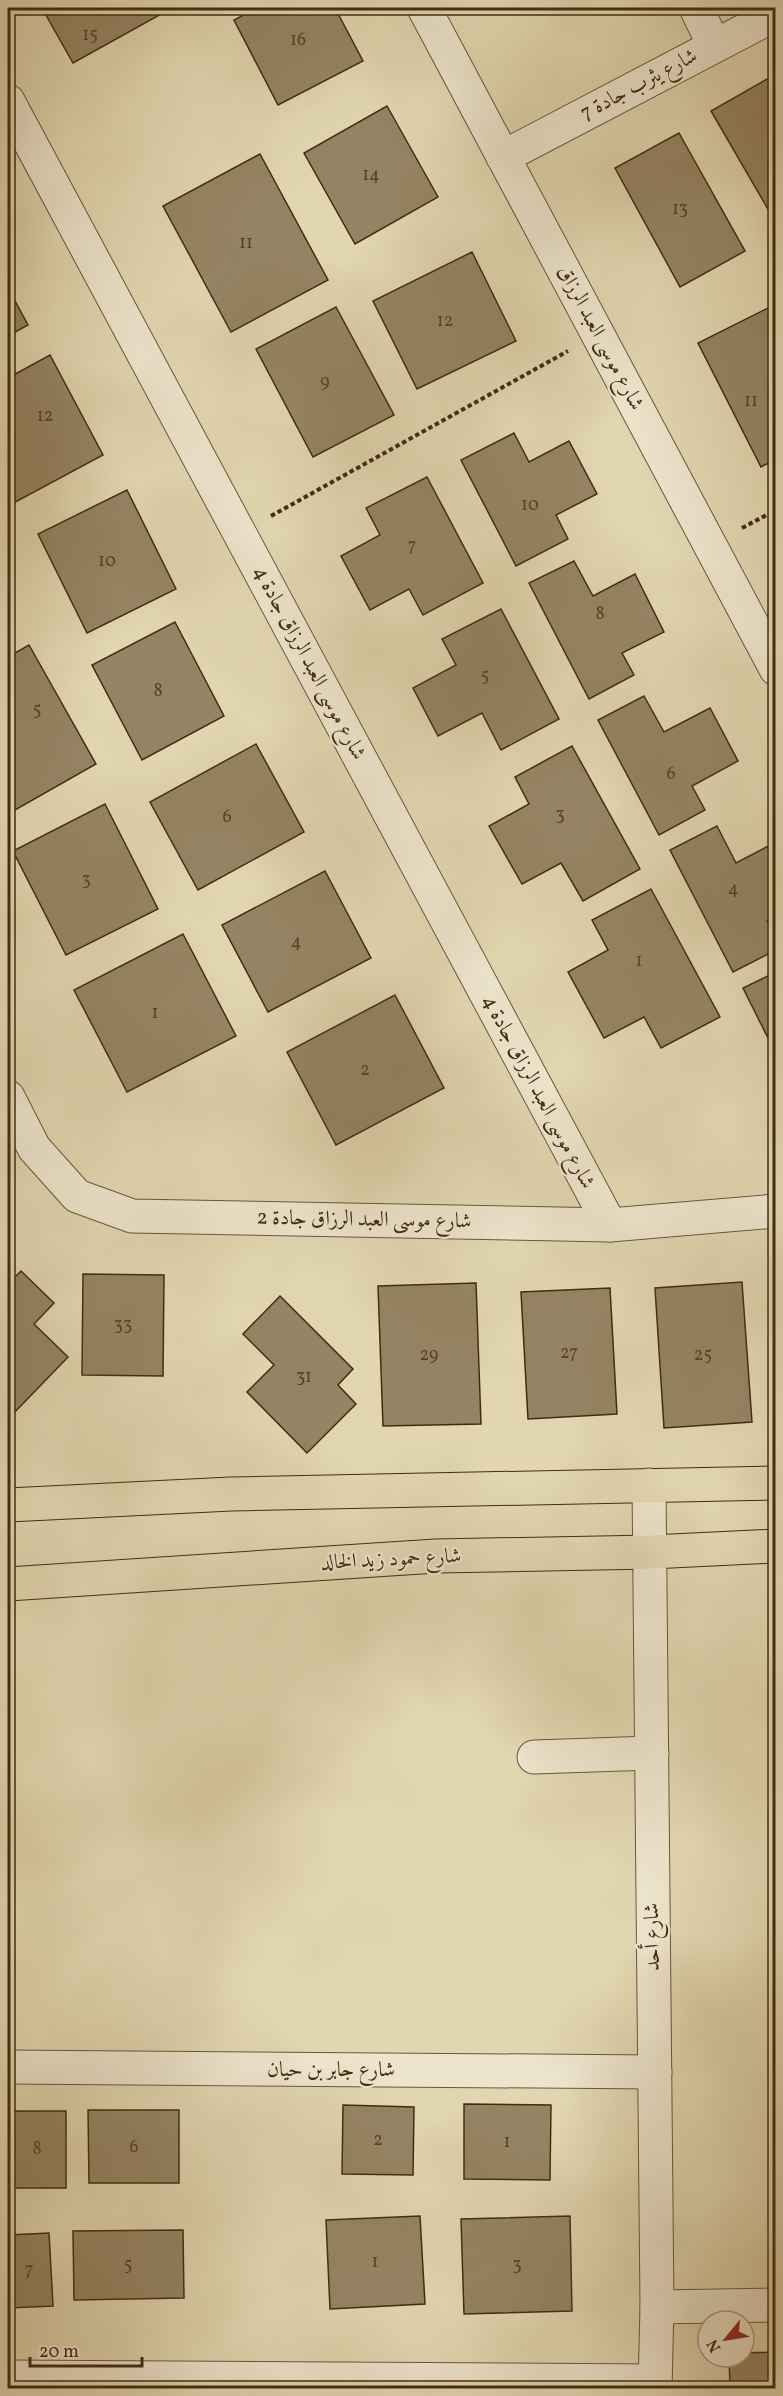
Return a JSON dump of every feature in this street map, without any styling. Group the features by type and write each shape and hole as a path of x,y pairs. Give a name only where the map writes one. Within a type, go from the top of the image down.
{"main road":[{"path":"8,1505 231,1494 776,1483"},
{"name":"شارع حمود زيد الخالد","path":"8,1584 436,1557 651,1552 776,1546"}],"street":[{"name":"شارع موسى العبد الرزاق","path":"424,8 776,669"},
{"path":"696,8 714,45"},
{"name":"شارع يثرب جادة 7","path":"503,157 776,14"},
{"name":"شارع موسى العبد الرزاق جادة 4","path":"10,113 239,533 610,1225"},
{"name":"شارع موسى العبد الرزاق جادة 2","path":"8,1097 34,1148 77,1196 132,1216 610,1225 776,1211"},
{"name":"شارع أحد","path":"649,1485 657,2307 655,2385"},
{"path":"534,1757 652,1753"},
{"name":"شارع جابر بن حيان","path":"8,2067 654,2072"},
{"path":"657,2307 776,2305"},
{"path":"8,2377 655,2385"}],"path":[{"path":"239,533 598,334"}],"building":[{"path":"42,8 172,8 73,63"},
{"path":"257,8 335,8 363,61 278,105 234,20"},
{"path":"776,74 776,223 711,111"},
{"path":"387,106 438,197 355,244 304,153"},
{"path":"679,133 745,251 680,287 615,168"},
{"path":"260,154 328,280 231,332 163,206"},
{"path":"472,252 516,341 417,389 373,301"},
{"path":"8,288 28,325 8,336"},
{"path":"776,304 776,459 761,467 698,343"},
{"path":"336,307 394,415 313,457 256,349"},
{"path":"50,355 103,455 8,506 8,378"},
{"path":"514,433 529,462 569,441 597,494 556,515 568,539 516,566 461,460"},
{"path":"427,477 483,583 423,615 409,589 370,610 341,556 380,535 366,508"},
{"path":"127,490 176,589 87,633 38,534"},
{"path":"574,561 593,596 635,574 664,632 622,653 634,675 589,699 529,583"},
{"path":"8,609 14,620 8,623"},
{"path":"501,609 559,719 501,750 482,713 438,736 413,688 456,665 442,639"},
{"path":"175,622 224,716 142,760 92,665"},
{"path":"29,645 96,764 8,814 8,657"},
{"path":"644,696 664,732 710,708 738,761 692,786 705,810 659,835 598,720"},
{"path":"256,744 304,832 198,890 150,802"},
{"path":"572,746 640,869 583,901 561,863 522,884 489,826 529,804 515,777"},
{"path":"105,804 158,909 66,955 13,851"},
{"path":"717,826 736,863 776,842 776,916 767,921 776,937 776,950 733,972 670,850"},
{"path":"325,871 371,958 268,1012 222,925"},
{"path":"651,889 720,1017 661,1048 644,1017 604,1038 568,972 608,950 592,920"},
{"path":"183,934 236,1036 127,1092 74,990"},
{"path":"776,972 776,1054 743,988"},
{"path":"395,995 444,1088 336,1145 287,1052"},
{"path":"21,1271 54,1303 34,1324 68,1357 10,1417 8,1414 8,1284"},
{"path":"83,1274 164,1275 163,1376 82,1375"},
{"path":"742,1282 752,1422 664,1428 655,1288"},
{"path":"476,1283 481,1424 383,1426 378,1286"},
{"path":"610,1288 617,1414 528,1419 521,1292"},
{"path":"280,1296 353,1369 338,1385 356,1404 307,1453 247,1392 274,1365 243,1334"},
{"path":"464,2104 551,2105 550,2180 464,2179"},
{"path":"343,2105 414,2107 413,2175 342,2174"},
{"path":"88,2110 179,2110 179,2183 89,2183"},
{"path":"8,2111 66,2111 66,2188 8,2188"},
{"path":"420,2216 425,2304 330,2309 326,2220"},
{"path":"570,2216 572,2311 464,2314 461,2219"},
{"path":"183,2230 184,2298 74,2300 73,2231"},
{"path":"49,2233 53,2306 8,2308 8,2235"},
{"path":"776,2352 776,2388 730,2388 729,2369 756,2369 756,2353"}]}
